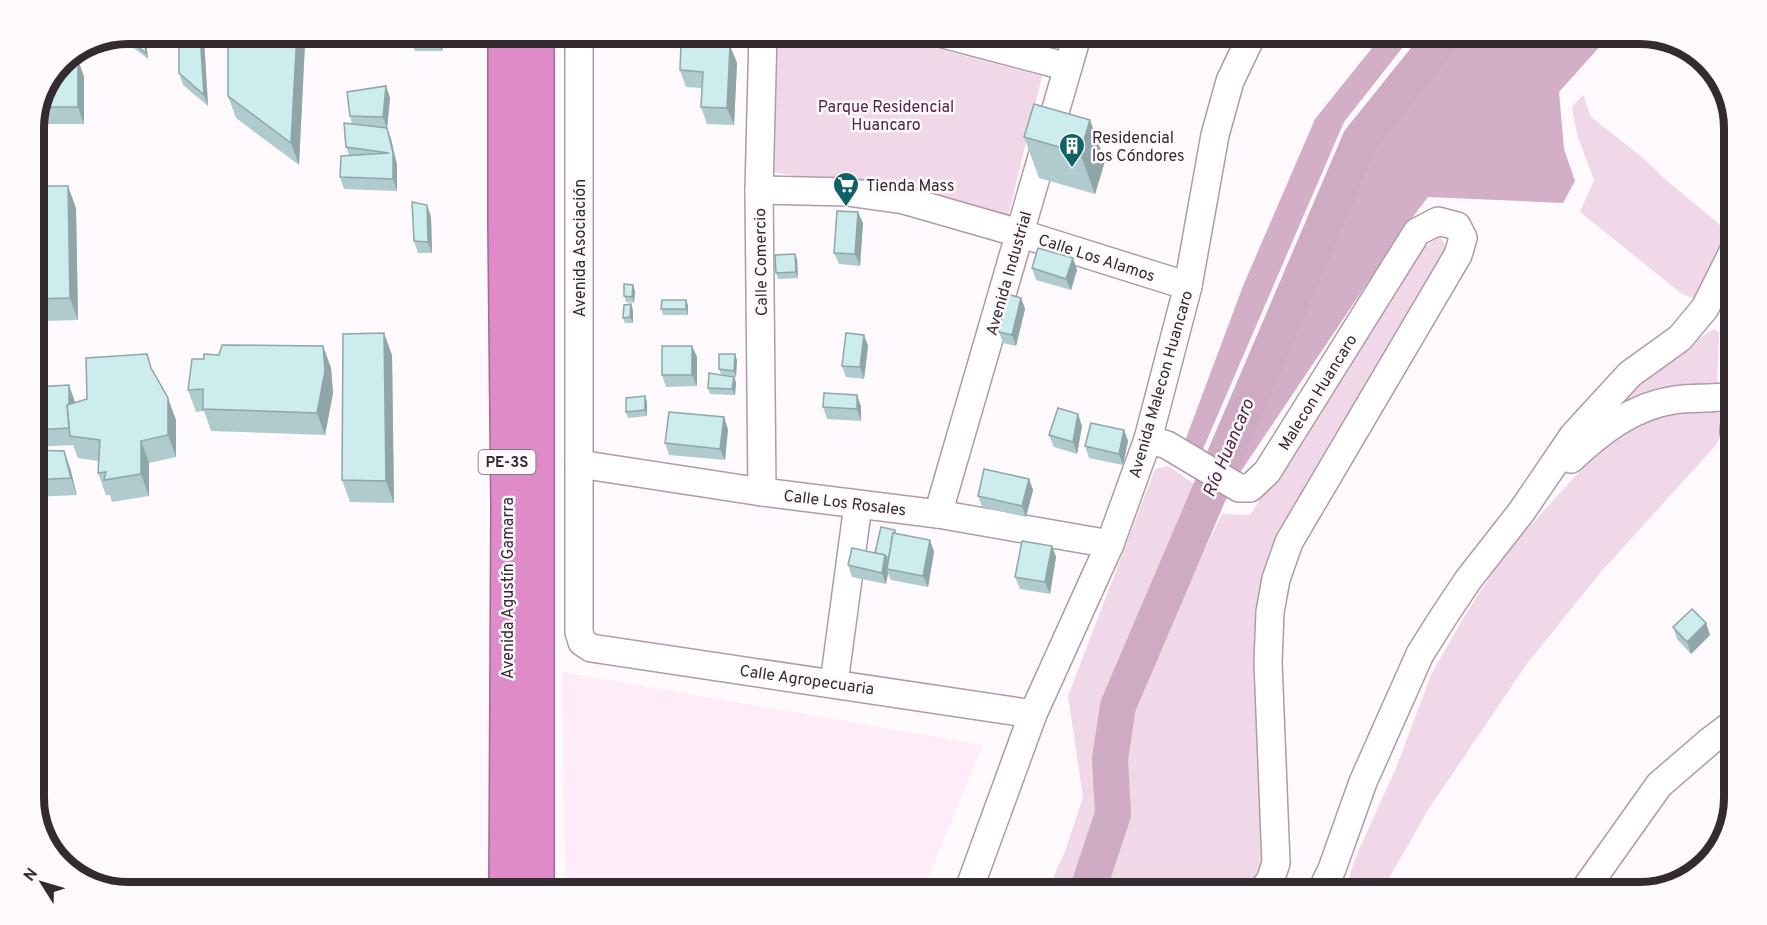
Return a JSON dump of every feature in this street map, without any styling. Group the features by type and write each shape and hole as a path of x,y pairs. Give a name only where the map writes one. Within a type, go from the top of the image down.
{"highway":[{"name":"Avenida Agustín Gamarra","path":"506,44 505,291 508,497 506,882"},
{"name":"Avenida Agustín Gamarra","path":"537,44 537,882"},
{"path":"505,291 538,290"}],"street":[{"name":"Avenida Asociación","path":"579,44 579,632 582,642"},
{"name":"Calle Comercio","path":"762,492 759,190 763,44"},
{"path":"981,44 1068,67"},
{"name":"Avenida Industrial","path":"938,514 1075,44"},
{"name":"Avenida Malecon Huancaro","path":"972,882 1034,714 1157,442 1215,135 1230,81 1248,44"},
{"name":"Calle Los Alamos","path":"759,190 847,192 904,200 1188,286"},
{"name":"Malecon Huancaro","path":"1157,442 1239,488 1250,488 1267,472 1417,232 1438,221 1456,226 1463,238 1458,255 1289,542 1276,579 1270,612 1268,662 1276,863 1269,882"},
{"path":"1326,882 1363,782 1420,654 1468,580 1522,511 1573,436 1630,374 1680,338 1706,308 1723,272"},
{"path":"1522,511 1585,446 1631,413 1662,402 1723,398"},
{"name":"Calle Los Rosales","path":"579,464 762,492 938,514 1110,544"},
{"path":"834,683 858,505"},
{"name":"Calle Agropecuaria","path":"582,642 591,648 1034,714"},
{"path":"1590,882 1659,785 1724,731"}],"shaded area":[{"path":"1375,44 1405,44 1344,122 1200,456 1185,441 1243,286 1315,119"},
{"path":"1459,44 1602,44 1559,92 1564,149 1575,181 1563,203 1428,197 1403,230 1233,483 1224,478 1365,160 1393,117"},
{"path":"562,672 983,745 926,882 565,882"}],"green space":[{"name":"Parque Residencial Huancaro","path":"776,44 919,44 1042,76 1008,217 774,172"},
{"path":"1583,95 1591,117 1643,158 1723,229 1723,237 1702,301 1682,294 1580,212 1594,180 1577,134 1572,107"},
{"path":"1440,236 1446,247 1370,386 1284,530 1259,588 1257,665 1268,848 1257,877 1253,882 1107,882 1127,824 1124,765 1128,710 1222,514 1250,515 1422,249"},
{"path":"1723,290 1723,306 1716,304"},
{"path":"1714,329 1719,332 1717,389 1574,438 1671,357"},
{"path":"1691,407 1723,414 1723,431 1716,445 1600,573 1526,665 1428,810 1387,882 1347,882 1357,854 1396,768 1431,675 1465,615 1507,551 1605,444 1652,416"},
{"path":"1168,466 1199,487 1103,716 1104,809 1087,872 1082,882 1051,882 1065,851 1083,797 1068,696 1155,469"}],"building":[{"path":"134,44 145,44 146,53"},
{"path":"179,44 201,44 204,95 179,73"},
{"path":"228,44 296,44 291,143 228,96"},
{"path":"681,44 730,46 727,108 701,107 703,72 680,70"},
{"path":"78,60 78,60 78,107 46,107 52,90 61,76"},
{"path":"386,86 383,117 350,116 347,92"},
{"path":"1034,104 1090,120 1080,153 1024,137"},
{"path":"344,123 387,128 393,153 393,179 340,177 341,156 389,153 346,147"},
{"path":"44,186 68,186 70,298 44,299"},
{"path":"412,202 427,205 428,242 414,241"},
{"path":"837,211 858,212 855,254 834,253"},
{"path":"1038,248 1073,258 1066,279 1032,268"},
{"path":"795,254 796,272 776,273 775,255"},
{"path":"624,284 633,285 632,297 624,296"},
{"path":"1007,294 1021,298 1012,335 999,332"},
{"path":"662,300 686,300 686,309 661,309"},
{"path":"631,304 630,317 623,318 624,305"},
{"path":"384,333 386,481 342,480 343,334"},
{"path":"846,333 864,335 860,367 842,366"},
{"path":"222,345 323,346 325,371 317,413 203,409 203,389 188,390 192,359 204,359 204,354 219,355"},
{"path":"662,346 692,346 692,375 662,375"},
{"path":"147,354 151,368 168,398 168,435 141,441 141,474 104,480 106,472 98,473 100,440 70,436 67,405 87,399 86,358"},
{"path":"719,354 735,354 734,371 719,369"},
{"path":"709,373 734,377 732,389 708,388"},
{"path":"69,385 69,404 67,405 69,428 44,429 44,386"},
{"path":"824,393 857,395 857,409 823,407"},
{"path":"645,396 645,410 626,412 626,398"},
{"path":"1058,408 1078,414 1073,442 1049,435"},
{"path":"669,412 724,417 720,449 665,443"},
{"path":"1091,423 1124,430 1119,454 1085,446"},
{"path":"44,450 64,451 71,478 44,479"},
{"path":"984,469 1029,479 1022,506 978,496"},
{"path":"881,527 895,530 889,557 875,553"},
{"path":"893,533 930,540 923,576 887,569"},
{"path":"1022,541 1052,546 1045,582 1015,577"},
{"path":"852,548 885,555 882,573 848,565"},
{"path":"1692,609 1706,623 1687,642 1673,627"}],"waterway":[{"name":"Río Huancaro","path":"1090,882 1113,814 1110,759 1118,706 1360,140 1437,44"}],"place":[{"name":"Residencial los Cóndores","path":"1072,169"},
{"name":"Tienda Mass","path":"846,208"}]}
